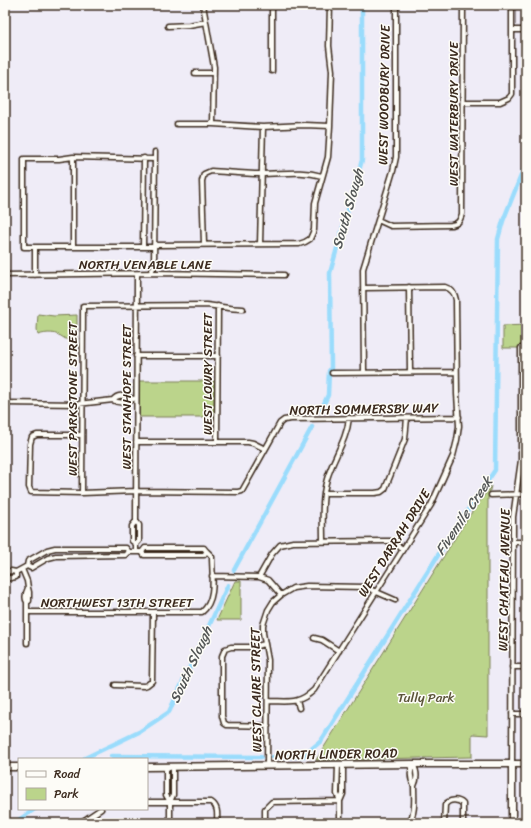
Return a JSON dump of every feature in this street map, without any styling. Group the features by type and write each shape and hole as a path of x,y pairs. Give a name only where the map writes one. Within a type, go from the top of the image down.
{"main road":[{"path":"512,764 512,823"},
{"name":"NORTH LINDER ROAD","path":"148,767 526,764"},
{"path":"5,767 18,767"}],"street":[{"path":"202,5 213,62 213,124"},
{"path":"272,5 272,71"},
{"path":"155,159 24,159 24,247 143,247 204,244 299,244 310,238 314,230 314,208 328,156 332,72 329,46 330,5"},
{"name":"WEST WOODBURY DRIVE","path":"364,372 363,269 396,158 396,5"},
{"name":"WEST WATERBURY DRIVE","path":"378,220 391,226 451,225 459,222 462,214 463,5"},
{"path":"463,102 500,102 509,98 512,94 512,5"},
{"path":"168,26 189,25 206,22"},
{"path":"512,30 526,30"},
{"path":"195,73 214,73"},
{"path":"177,124 213,124 263,127 304,125 330,126"},
{"path":"260,244 263,127"},
{"path":"150,273 154,266 155,152"},
{"path":"73,158 73,247"},
{"path":"143,247 144,158"},
{"path":"204,244 202,181 204,174 211,171 261,174 299,172 322,176"},
{"path":"35,247 35,275"},
{"name":"NORTH VENABLE LANE","path":"5,275 150,273 284,275"},
{"name":"WEST STANHOPE STREET","path":"136,552 136,544 139,541 139,526 136,521 135,399 137,274"},
{"path":"410,287 410,372"},
{"path":"332,373 456,372 456,300 451,289 445,287 363,288"},
{"path":"136,305 218,306 231,310 243,309"},
{"name":"WEST PARKSTONE STREET","path":"82,493 83,306 136,305"},
{"name":"WEST LOWRY STREET","path":"217,442 218,306"},
{"name":"WEST CHATEAU AVENUE","path":"512,764 513,517 521,460 524,369 521,348"},
{"path":"136,356 218,356"},
{"name":"WEST DARRAH DRIVE","path":"297,701 305,698 314,690 432,505 453,456 458,440 459,417 456,394 456,372"},
{"path":"113,400 115,397 121,395 135,399"},
{"path":"5,403 82,404 113,400 122,403 135,399"},
{"name":"NORTH SOMMERSBY WAY","path":"136,491 242,491 280,423 284,420 459,417"},
{"path":"323,541 324,493 326,480 348,428 349,418"},
{"path":"324,493 381,492 384,489 405,439 407,418"},
{"path":"82,435 37,435 32,437 30,444 29,487 31,492 82,493 136,491"},
{"path":"136,442 248,442 265,449"},
{"path":"491,495 526,494"},
{"name":"WEST STANHOPE STREET","path":"136,521 132,526 132,541 136,544"},
{"path":"259,577 272,554 280,545 293,542 384,541 390,542 403,549"},
{"path":"513,542 526,542"},
{"path":"5,572 16,572 27,566 28,561 38,554 55,548 126,548 129,552"},
{"path":"142,552 145,548 204,548 212,557 212,576 259,577 268,580 281,595 293,588 306,586 365,587 395,600"},
{"path":"27,566 31,568 48,558 56,556 126,555 129,552 142,552 144,555 204,555 206,552"},
{"path":"22,569 27,581 29,600 27,602 27,643"},
{"path":"5,579 16,577 16,572"},
{"name":"NORTHWEST 13TH STREET","path":"27,612 198,613 206,609 212,591 212,576"},
{"name":"WEST CLAIRE STREET","path":"267,766 268,660 263,633 265,618 268,610 273,602 281,595"},
{"path":"116,686 144,686 150,683 153,678 153,613"},
{"path":"314,638 322,640 339,651"},
{"path":"265,644 252,647 231,647 225,649 222,656 222,716 224,723 230,726 268,726"},
{"path":"512,667 526,667"},
{"path":"268,701 297,701 299,708"},
{"path":"512,714 526,714"},
{"path":"409,823 413,816 414,807 414,786 411,781 411,769 413,764"},
{"path":"340,823 340,801 338,794 341,765"},
{"path":"166,767 166,795 170,802"},
{"path":"170,823 170,802 173,795 173,767"},
{"path":"264,823 264,813 268,805 272,802 340,801"},
{"path":"444,823 444,808 446,803 450,801 461,802 464,807 463,823"},
{"path":"148,802 209,802 214,804 217,810 217,823"},
{"path":"80,823 100,810"}],"green space":[{"path":"38,314 54,316 77,315 77,342 70,341 55,334 45,333 38,335"},
{"path":"526,325 526,348 503,348 503,326"},
{"path":"139,381 214,381 214,417 139,417"},
{"name":"Tully Park","path":"491,486 488,498 488,735 472,734 472,757 316,760 467,519"},
{"path":"235,581 241,581 241,620 217,620"}],"waterway":[{"name":"South Slough","path":"321,410 328,395 329,371 331,368 330,273 362,160 362,5"},
{"name":"Fivemile Creek","path":"273,757 303,756 321,741 447,541 495,470 498,239 503,221 526,163"},
{"name":"South Slough","path":"234,570 312,427"},
{"name":"South Slough","path":"85,758 139,732 169,712 228,585"},
{"name":"Fivemile Creek","path":"111,756 261,757"},
{"name":"Fivemile Creek","path":"14,823 34,810"}]}
